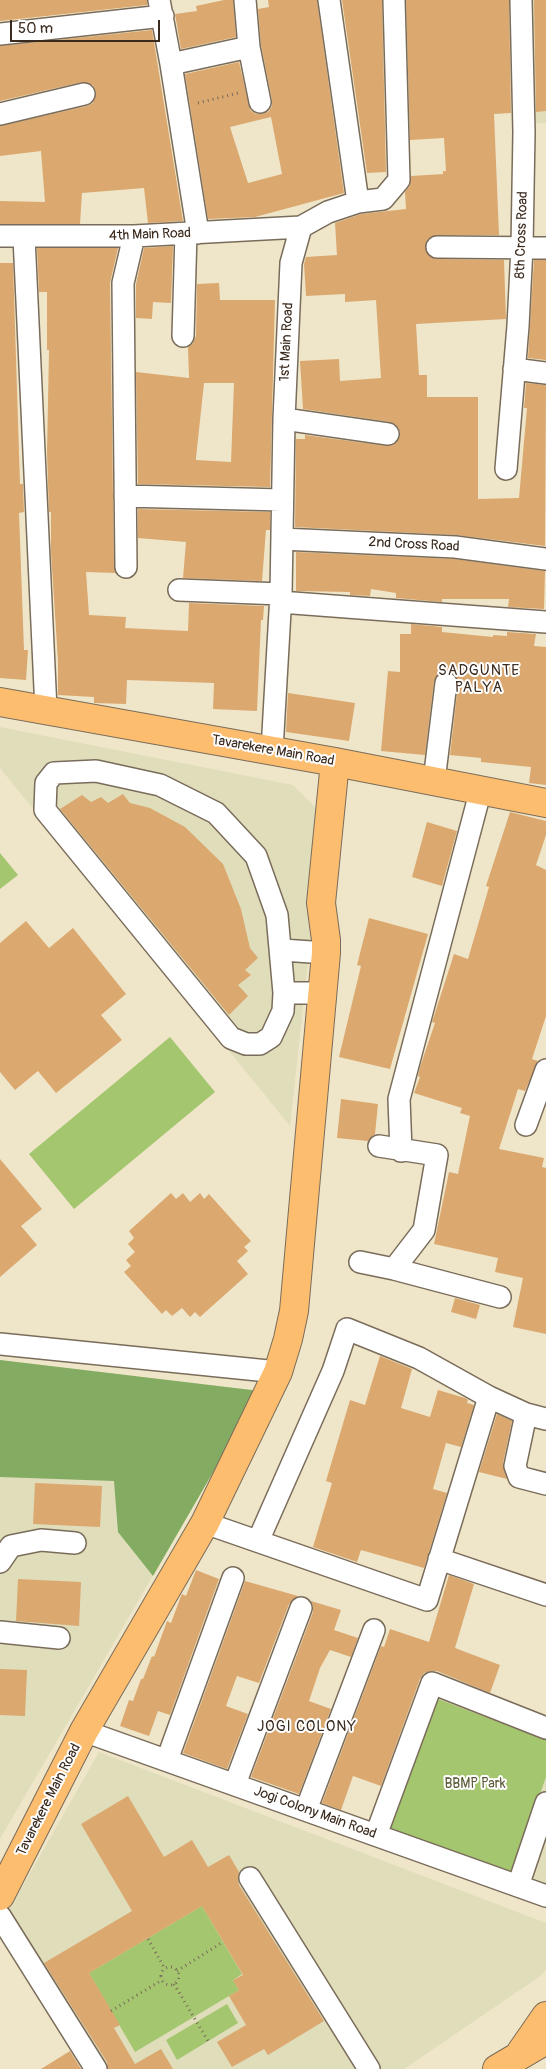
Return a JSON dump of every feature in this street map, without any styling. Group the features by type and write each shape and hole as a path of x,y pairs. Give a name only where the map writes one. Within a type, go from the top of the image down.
{"main road":[{"name":"Tavarekere Main Road","path":"0,702 272,750 546,803"},
{"name":"Tavarekere Main Road","path":"0,1896 84,1730 205,1523 278,1372 294,1311 326,947 321,903 343,764"},
{"path":"508,2062 546,2016"},
{"path":"508,2062 546,2040"}],"street":[{"path":"245,0 249,47 259,95"},
{"path":"328,0 358,202"},
{"path":"301,227 328,212 358,202 383,199 399,180 394,0"},
{"name":"8th Cross Road","path":"506,470 522,247 524,132 522,0"},
{"path":"0,34 161,8 178,108 192,233 183,336"},
{"path":"171,64 249,47"},
{"path":"0,114 84,94"},
{"name":"4th Main Road","path":"0,236 134,236 301,227"},
{"name":"1st Main Road","path":"272,750 281,598 284,419 291,263 301,227"},
{"path":"126,567 123,283 134,236"},
{"path":"24,237 46,710"},
{"path":"437,247 546,248"},
{"path":"514,369 546,373"},
{"path":"284,419 388,434"},
{"path":"124,496 282,500"},
{"name":"2nd Cross Road","path":"282,539 455,547 546,559"},
{"path":"180,590 546,622"},
{"path":"434,781 446,683"},
{"path":"96,771 160,785 216,814 256,856 277,915 282,950 284,993 283,1011 271,1037 260,1044 246,1044 231,1038 45,810 46,784 54,773 96,771"},
{"path":"401,1151 399,1099 481,789"},
{"path":"282,950 326,947"},
{"path":"284,993 322,993"},
{"path":"526,1125 546,1070"},
{"path":"379,1146 401,1151 437,1155 424,1230 394,1269"},
{"path":"360,1262 394,1269 500,1298"},
{"path":"258,1542 333,1371 347,1329 419,1358 489,1397 536,1416 516,1466 519,1477 546,1484"},
{"path":"0,1344 278,1372"},
{"path":"205,1523 427,1600 489,1397"},
{"path":"0,1562 11,1546 41,1540 75,1543"},
{"path":"439,1559 546,1595"},
{"path":"167,1760 233,1578"},
{"path":"235,1784 301,1608"},
{"path":"306,1810 374,1630"},
{"path":"0,1632 59,1638"},
{"path":"376,1835 432,1683 546,1728"},
{"name":"Jogi Colony Main Road","path":"84,1730 546,1896"},
{"path":"518,1886 546,1803"},
{"path":"250,1878 370,2069"},
{"path":"0,1916 96,2069"}],"path":[{"path":"178,108 259,95"},
{"path":"148,1939 165,1969"},
{"path":"177,1971 223,1942"},
{"path":"169,1967 177,1971 177,1981 174,1984 168,1985 162,1980 161,1976 165,1969 169,1967"},
{"path":"111,2011 162,1980"},
{"path":"174,1984 208,2041"}],"shaded area":[{"path":"527,0 546,0 546,123 529,123"},
{"path":"0,727 293,785 324,816 290,1126 0,768"},
{"path":"0,1360 260,1391 0,1839"},
{"path":"99,1752 546,1923 546,1969 542,1975 404,2069 87,2069 0,1936 0,1926"},
{"path":"546,1777 546,1888 511,1877"}],"green space":[{"path":"0,853 18,875 0,889"},
{"path":"170,1037 215,1092 74,1209 29,1154"},
{"path":"0,1360 260,1391 153,1576 118,1532 114,1481 0,1477"},
{"name":"BBMP Park","path":"438,1699 546,1740 546,1777 511,1877 389,1832"},
{"path":"202,1906 242,1974 233,1980 239,1990 135,2052 89,1973"},
{"path":"227,2004 238,2023 177,2060 166,2040"}],"building":[{"path":"0,0 147,0 147,5 0,21"},
{"path":"233,0 236,37 181,49 175,14 197,11 196,6"},
{"path":"268,0 317,0 344,193 255,217 208,219 185,74 239,62 250,110 256,114 263,114 269,111 272,106 272,100 261,45 258,9 269,7","holes":["271,117 282,174 248,183 230,127"]},
{"path":"342,0 382,0 386,172 367,173"},
{"path":"406,0 509,0 511,113 494,114 499,235 437,235 427,240 425,247 430,257 436,259 504,260 506,319 416,324 419,375 427,375 427,397 478,397 478,499 519,498 527,408 524,408 526,383 546,385 545,546 456,535 295,527 296,439 305,439 305,435 387,446 397,442 400,436 399,429 390,422 303,409 300,361 339,359 340,381 381,378 376,300 345,302 345,294 306,296 304,264 306,257 337,255 335,223 361,214 406,209 405,192 409,187 411,176 443,174 443,171 446,171 444,138 410,140"},
{"path":"534,0 546,0 546,111 536,112"},
{"path":"152,30 183,221 148,223 144,188 82,193 80,224 0,224 0,201 45,202 41,151 0,156 0,126 87,106 93,103 96,92 93,85 82,82 0,101 0,46"},
{"path":"173,246 171,303 153,302 152,319 136,318 136,284 144,248"},
{"path":"37,248 118,248 110,283 115,573 86,572 89,615 126,617 125,628 188,631 189,603 264,606 263,620 261,620 257,711 213,709 214,683 127,680 126,704 94,703 94,697 58,695 58,661 47,452 49,350 47,350 47,292 39,292"},
{"path":"534,260 546,260 546,360 528,358"},
{"path":"0,263 13,263 20,484 23,484 24,512 19,513 24,650 28,650 26,680 0,678"},
{"path":"219,283 220,300 275,300 270,487 138,484 136,372 189,378 188,347 193,343 196,336 197,284","holes":["204,383 234,383 231,462 196,460"]},
{"path":"138,509 270,512 270,530 266,530 262,581 183,578 186,542 138,538"},
{"path":"296,552 454,559 545,571 544,609 508,607 509,599 442,599 442,602 396,598 396,593 371,589 370,596 350,595 350,592 296,591"},
{"path":"411,624 442,627 442,632 493,637 493,635 507,636 507,632 536,634 534,646 546,647 546,785 529,783 531,767 481,762 481,758 450,755 458,685 457,678 448,671 441,672 434,681 425,755 381,751 388,671 400,672 400,634 411,634"},
{"path":"288,693 355,703 349,741 286,732"},
{"path":"123,794 130,803 150,808 185,827 223,864 241,909 250,948 258,958 245,970 251,975 238,985 248,996 229,1015 60,809 82,795 91,802 101,797 108,803"},
{"path":"510,812 546,821 546,835 536,865 546,870 546,1016 532,1059 538,1061 525,1091 518,1089 499,1149 544,1158 542,1167 546,1168 546,1334 513,1327 523,1278 495,1272 498,1258 434,1244 449,1172 458,1174 470,1116 460,1113 462,1108 414,1093 420,1077 418,1076 420,1067 435,1023 432,1022 454,954 468,959 489,887 486,886"},
{"path":"427,822 457,831 442,886 412,877"},
{"path":"369,918 428,934 390,1069 339,1057 361,966 357,965"},
{"path":"26,921 49,948 73,928 126,994 101,1015 122,1040 56,1093 38,1071 15,1090 0,1072 0,943"},
{"path":"341,1099 378,1104 375,1134 368,1141 337,1138"},
{"path":"0,1159 42,1209 21,1226 37,1245 0,1277"},
{"path":"171,1193 176,1199 183,1193 190,1202 200,1193 204,1199 209,1194 251,1241 244,1247 248,1251 237,1261 248,1274 200,1317 195,1312 190,1317 182,1308 172,1316 166,1310 162,1314 124,1272 131,1266 126,1260 135,1252 128,1244 134,1238 129,1231"},
{"path":"455,1298 480,1305 476,1319 451,1312"},
{"path":"380,1356 412,1369 401,1408 430,1417 438,1390 465,1398 468,1400 467,1403 474,1405 461,1447 446,1443 433,1489 447,1493 424,1568 361,1550 357,1562 313,1547 332,1483 326,1481 350,1400 365,1405"},
{"path":"497,1414 512,1421 503,1463 507,1479 479,1472"},
{"path":"35,1483 102,1486 100,1527 33,1524"},
{"path":"196,1570 219,1579 170,1715 158,1711 149,1736 120,1726 129,1700 133,1701 141,1679 143,1679 152,1656 154,1657 167,1621 171,1623 181,1596 182,1594 186,1596"},
{"path":"449,1575 474,1584 455,1648 500,1665 490,1693 437,1671 424,1673 420,1679 381,1786 353,1776 341,1810 322,1803 381,1646 384,1647 390,1629 429,1642"},
{"path":"18,1579 81,1582 79,1626 16,1621"},
{"path":"245,1581 298,1596 289,1604 259,1683 237,1676 226,1706 248,1714 227,1769 183,1753"},
{"path":"311,1601 341,1610 334,1630 358,1638 351,1657 330,1650 320,1668 309,1701 331,1709 299,1794 251,1777 313,1612"},
{"path":"0,1669 27,1670 25,1716 0,1715"},
{"path":"128,1796 164,1857 192,1840 208,1867 229,1855 239,1872 239,1885 324,2021 268,2055 264,2049 232,2067 217,2042 246,2025 229,1996 239,1990 233,1980 243,1975 202,1906 89,1973 120,2025 114,2028 135,2064 161,2049 173,2069 108,2069 107,2062 44,1963 132,1911 81,1824"},
{"path":"70,2051 81,2069 41,2069"}],"district":[{"name":"SADGUNTE PALYA","path":"479,680"},
{"name":"JOGI COLONY","path":"307,1727"}]}
